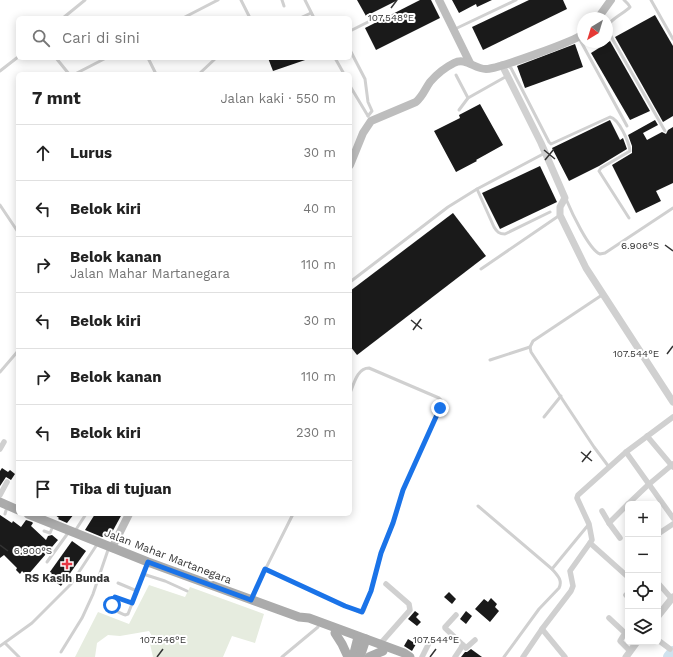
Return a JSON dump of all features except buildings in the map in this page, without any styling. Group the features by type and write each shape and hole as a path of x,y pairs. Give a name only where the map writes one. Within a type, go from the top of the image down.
{"main road":[{"path":"439,0 470,63"},
{"path":"602,12 611,0"},
{"path":"352,160 370,118 416,102 431,82 453,64 459,61 470,63 474,66 486,69 577,37"},
{"path":"4,507 16,510"},
{"name":"Jalan Mahar Martanegara","path":"40,516 54,524 99,543 251,600 299,617 309,618 399,657"},
{"path":"110,547 128,516"},
{"name":"Jalan Mahar Martanegara","path":"299,617 307,623 361,640"},
{"path":"335,633 348,657"},
{"path":"353,657 361,640"},
{"path":"360,657 361,640"},
{"path":"369,657 381,648"},
{"name":"Jalan Mahar Martanegara","path":"381,648 404,653 410,657"}],"street":[{"path":"503,64 507,76 546,152 565,198 560,207 560,215 586,268 673,402"},
{"path":"523,657 542,628 571,591 573,586 570,571 592,538 589,524 578,497 626,452 673,417"},
{"path":"633,501 648,485 672,466 647,436"},
{"path":"0,449 4,442"},
{"path":"626,452 648,485 673,518"},
{"path":"1,492 7,482"},
{"path":"609,523 625,509"},
{"path":"602,511 620,538"},
{"path":"661,532 673,524"},
{"path":"590,543 625,574"},
{"path":"381,648 410,610 409,604 386,584"},
{"path":"661,586 673,598 661,612"},
{"path":"456,615 445,628 466,648 475,640"},
{"path":"609,618 625,633 620,641 628,654 635,645"},
{"path":"542,628 565,657"},
{"path":"422,657 431,639"},
{"path":"661,642 670,649"},
{"path":"455,657 463,645"}],"lane":[{"path":"65,16 85,0"},
{"path":"187,16 218,0"},
{"path":"241,0 249,16"},
{"path":"282,0 284,6"},
{"path":"305,0 313,16"},
{"path":"453,30 516,0"},
{"path":"624,0 630,7 611,21 608,24 608,28 613,40 665,131"},
{"path":"651,0 673,39"},
{"path":"304,16 311,13"},
{"path":"352,30 378,17"},
{"path":"587,48 627,126"},
{"path":"352,54 365,79 368,102 372,111 370,118"},
{"path":"0,71 16,59"},
{"path":"58,60 67,72"},
{"path":"79,72 102,60"},
{"path":"149,60 155,72"},
{"path":"201,72 214,60"},
{"path":"336,60 343,72"},
{"path":"503,64 511,68 551,144 610,117 614,119 624,132 630,151 601,168 600,171 628,218"},
{"path":"456,75 468,98"},
{"path":"459,110 468,98 507,76"},
{"path":"352,89 370,118"},
{"path":"352,280 448,207 477,189 546,152"},
{"path":"477,189 498,233 505,234 550,212"},
{"path":"565,198 591,247 600,254 605,253 673,208"},
{"path":"0,205 16,229"},
{"path":"481,269 560,215"},
{"path":"603,294 533,341 530,347 531,352 609,467"},
{"path":"490,360 530,347"},
{"path":"0,372 16,353"},
{"path":"265,569 361,613 364,611 381,553 393,523 403,490 440,408 442,400 369,368 364,368 360,372 352,389"},
{"path":"544,417 562,396"},
{"path":"478,506 552,569 561,580 559,588 539,609 504,657"},
{"path":"47,562 84,516"},
{"path":"251,600 292,516"},
{"path":"44,531 50,533 54,524"},
{"path":"552,569 589,524"},
{"path":"0,646 32,623 71,584 99,543"},
{"path":"61,652 82,618 93,594 110,547"},
{"path":"132,603 115,597 112,605 114,609 125,615 128,614 148,562"},
{"path":"143,574 165,581 187,591"},
{"path":"118,583 137,591"},
{"path":"282,657 318,627"},
{"path":"5,643 19,657"}],"shaded area":[{"path":"149,585 185,597 190,587 264,614 255,643 232,636 223,657 153,657 150,644 152,636 149,631 120,636 108,635 97,643 95,657 75,657 98,612 129,624"}],"waterway":[{"path":"669,657 673,652"}],"place":[{"name":"RS Kasih Bunda","path":"67,564"}],"route":[{"path":"112,605 115,597 132,603 148,562 251,600 265,569 361,613 364,611 371,591 381,553 393,523 403,490 440,408"}]}
